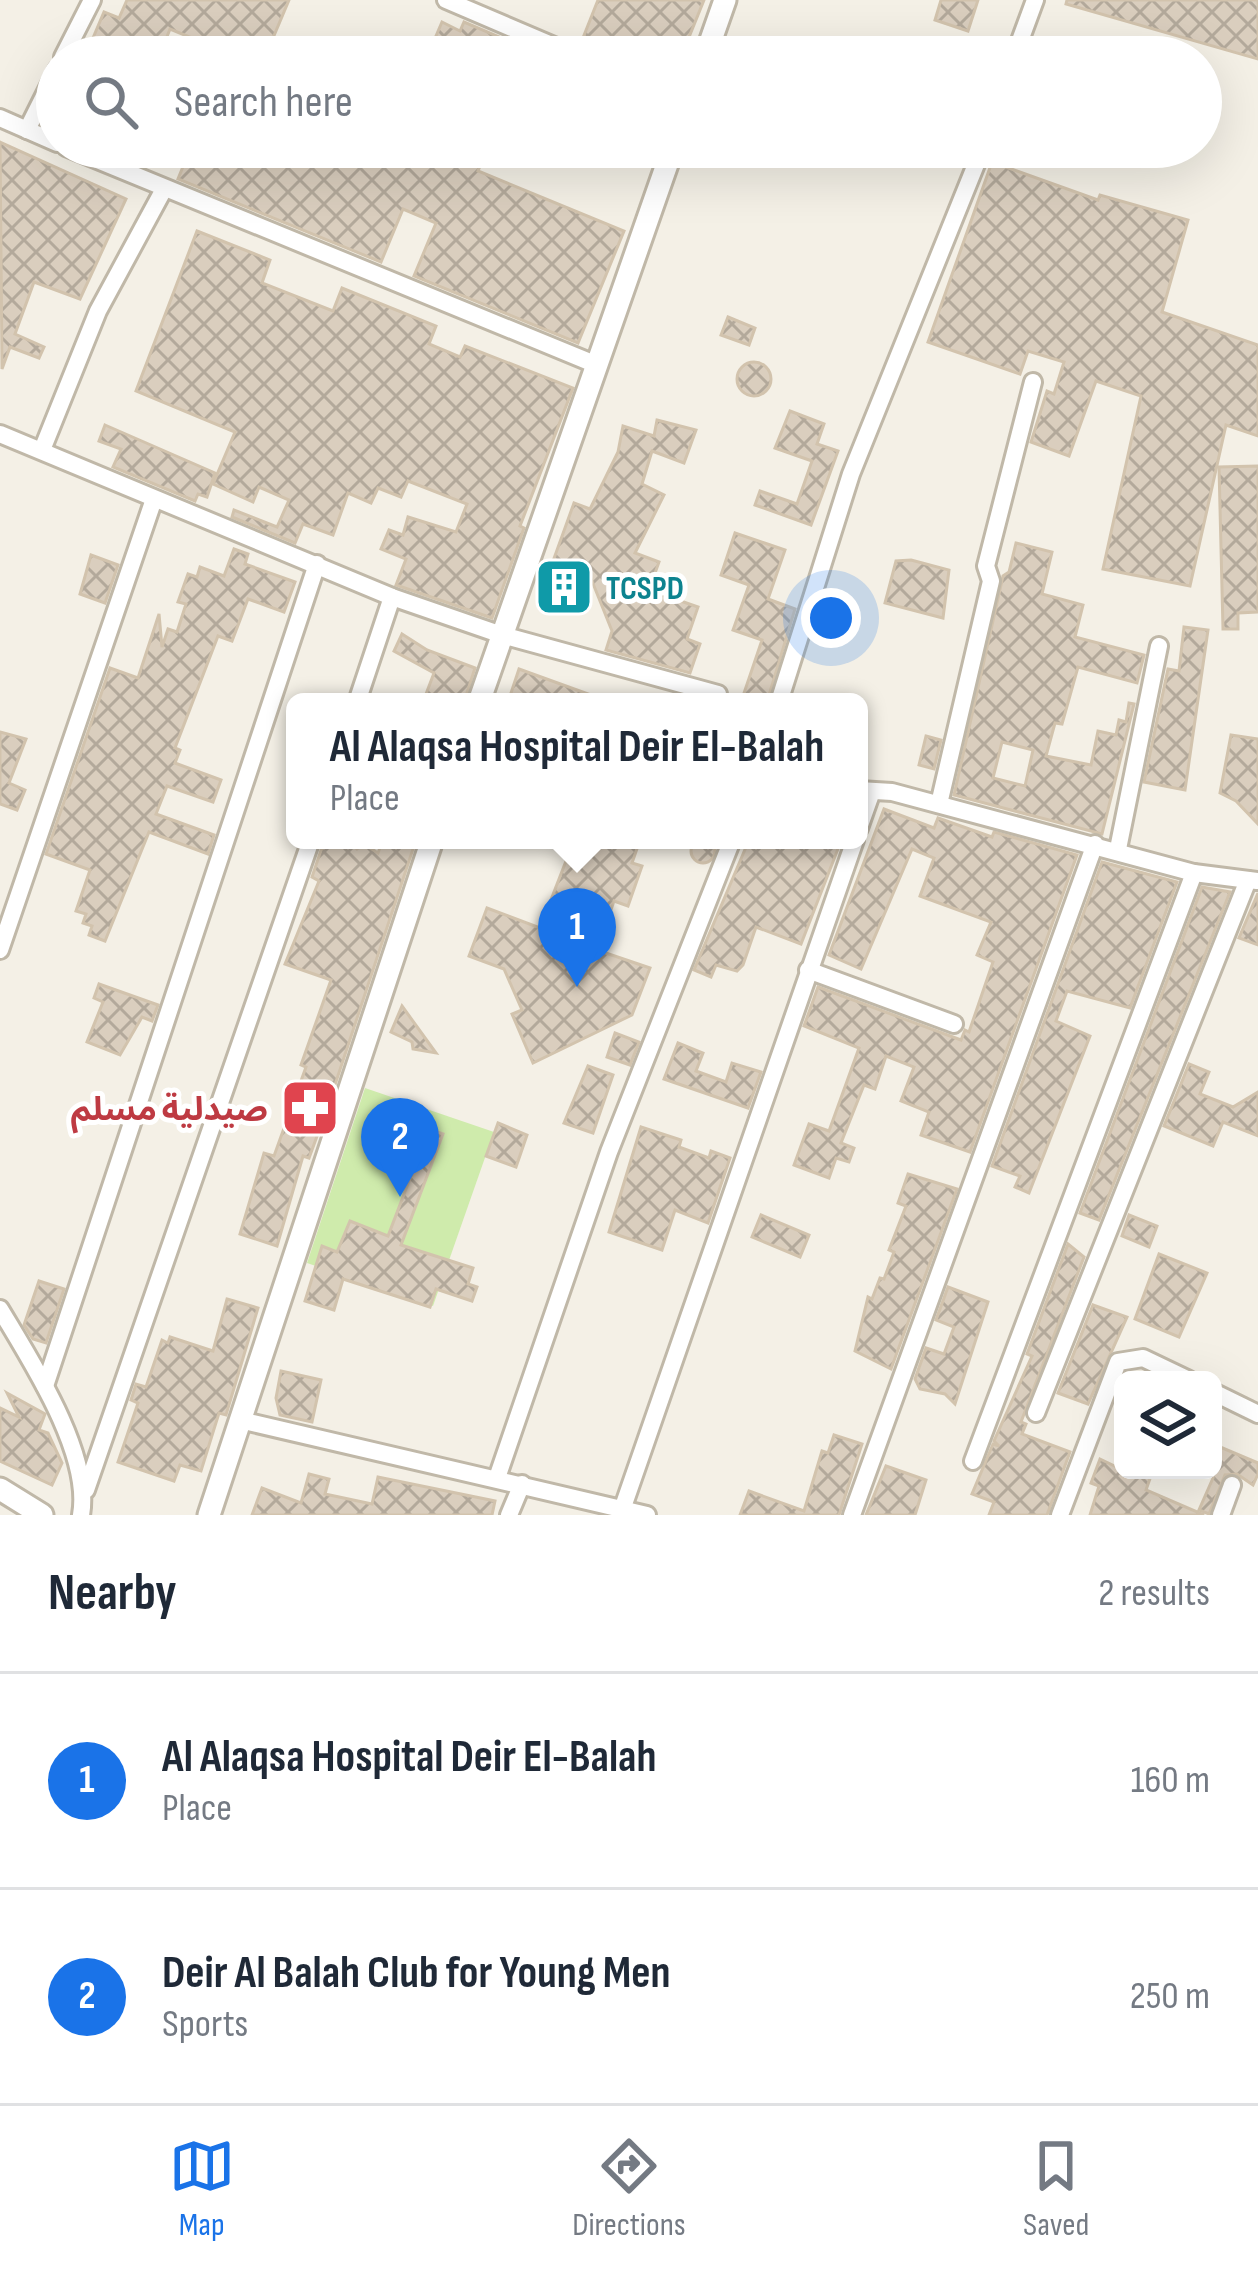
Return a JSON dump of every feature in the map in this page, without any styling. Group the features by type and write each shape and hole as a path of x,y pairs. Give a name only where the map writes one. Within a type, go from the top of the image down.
{"street":[{"path":"74,36 92,0"},
{"path":"446,0 531,36"},
{"path":"712,36 725,0"},
{"path":"1022,36 1035,0"},
{"path":"27,130 36,112"},
{"path":"0,118 36,134"},
{"path":"115,168 597,365"},
{"path":"482,693 666,168"},
{"path":"782,693 851,474 974,168"},
{"path":"42,450 98,311 164,189"},
{"path":"939,804 991,581 986,566 1034,382"},
{"path":"0,434 392,597 502,635 714,693"},
{"path":"0,950 154,499"},
{"path":"45,1386 317,564"},
{"path":"360,693 392,597"},
{"path":"1118,849 1159,646"},
{"path":"868,792 892,791 1194,872 1253,881 1036,1412"},
{"path":"851,1515 1095,844"},
{"path":"81,1515 307,849"},
{"path":"209,1515 244,1421 354,1066 429,849"},
{"path":"497,1478 609,1152 728,849"},
{"path":"622,1507 852,849"},
{"path":"973,1461 1194,872"},
{"path":"808,970 954,1024"},
{"path":"0,1309 45,1386 86,1490"},
{"path":"1115,1371 1118,1362 1143,1358 1170,1371"},
{"path":"1060,1515 1114,1373"},
{"path":"1222,1396 1258,1414"},
{"path":"244,1421 647,1515"},
{"path":"509,1515 522,1484"},
{"path":"1221,1515 1232,1485"},
{"path":"0,1489 42,1515"}],"green space":[{"path":"365,1088 494,1132 433,1306 307,1263"}],"building":[{"path":"127,0 289,0 274,36 187,36 170,29 167,36 94,36 104,12 119,18"},
{"path":"598,0 704,0 689,36 584,36"},
{"path":"941,0 978,0 968,31 935,20"},
{"path":"1067,0 1258,0 1258,59 1222,49 1222,36 1178,36 1066,4"},
{"path":"442,22 460,31 464,22 497,36 436,36"},
{"path":"0,142 36,158 36,168 57,168 126,199 80,299 34,282 15,334 44,347 39,358 10,347 2,369"},
{"path":"182,168 479,168 624,231 578,343 414,276 436,223 403,209 381,262 178,179"},
{"path":"990,168 1009,168 1098,200 1100,195 1188,220 1162,312 1258,345 1258,436 1226,425 1190,586 1103,569 1141,396 1096,381 1069,456 1031,442 1047,391 1054,394 1064,362 1028,351 1020,374 928,342"},
{"path":"197,231 270,260 262,283 333,311 342,288 436,326 429,344 460,357 465,346 573,388 520,526 524,528 492,618 396,585 406,559 381,549 389,530 403,535 408,517 456,532 467,504 408,481 401,497 378,488 371,503 348,493 333,535 303,524 295,543 232,517 234,510 277,527 289,500 259,487 253,502 213,484 235,432 136,391"},
{"path":"728,317 755,328 749,345 721,335"},
{"path":"754,362 766,367 771,379 766,391 754,396 742,391 737,379 742,367"},
{"path":"790,411 824,424 817,444 838,451 811,525 755,505 760,491 797,504 812,461 775,448"},
{"path":"657,420 696,430 684,463 652,451 642,484 664,495 635,553 659,562 649,590 698,607 687,639 700,644 690,673 606,650 612,631 590,576 577,613 539,600 574,503 590,509 618,452 623,426 654,436"},
{"path":"105,425 215,473 207,497 198,494 195,501 113,467 121,449 99,441"},
{"path":"1258,466 1258,612 1238,613 1238,629 1223,629 1219,467"},
{"path":"735,533 785,550 768,599 795,609 770,693 744,693 762,640 733,630 749,585 721,575"},
{"path":"1016,543 1052,552 1042,594 1083,605 1075,637 1144,655 1137,683 1078,667 1062,724 1055,723 1046,756 1091,765 1098,731 1116,735 1119,720 1126,722 1129,703 1134,704 1102,834 954,795 1003,576 1009,572","holes":["1002,742 1033,750 1025,786 993,778"]},
{"path":"234,549 248,554 245,564 295,582 284,612 248,599 232,641 218,636 175,748 180,750 175,763 221,780 213,802 167,786 156,814 214,835 208,854 149,832 105,941 89,935 92,926 83,923 86,914 76,911 90,870 46,854 110,668 138,678 159,614 162,647 168,629 177,632 186,604 178,602 188,574 197,577 200,567 224,576"},
{"path":"91,555 118,565 105,603 80,594"},
{"path":"896,561 949,570 943,618 885,603"},
{"path":"1184,627 1208,630 1185,790 1144,782 1168,669 1179,671"},
{"path":"402,634 427,650 475,668 467,693 426,693 434,673 394,651"},
{"path":"519,669 586,693 511,693"},
{"path":"0,732 26,739 9,783 25,790 17,810 0,804"},
{"path":"1231,735 1258,739 1258,824 1236,801 1220,793"},
{"path":"926,736 941,740 934,769 919,765"},
{"path":"884,809 934,828 938,818 992,837 994,832 1077,855 970,1152 921,1135 929,1112 901,1101 914,1067 886,1056 875,1089 864,1085 841,1143 854,1148 849,1162 836,1158 829,1178 794,1165 809,1124 829,1131 859,1048 804,1026 818,987 961,1040 965,1030 969,1032 993,962 977,955 991,922 920,896 934,858 912,849 861,969 829,955"},
{"path":"372,849 378,853 380,849 413,849 327,1109 309,1158 303,1156 277,1246 240,1234 264,1153 274,1156 306,1067 301,1065 331,980 285,964 319,881 312,877 321,850"},
{"path":"571,849 637,849 632,863 642,866 628,906 614,901 597,950 650,968 632,1015 533,1063 512,1014 522,1010 504,969 469,956 487,908 540,928"},
{"path":"691,849 715,849 714,856 703,863 691,851"},
{"path":"745,849 838,849 801,944 756,927 737,971 716,965 711,977 694,970"},
{"path":"1102,862 1177,882 1130,1008 1067,991 1056,1021 1090,1036 1029,1193 1015,1187 1020,1176 992,1166"},
{"path":"1202,887 1230,892 1099,1220 1080,1213"},
{"path":"1258,893 1258,945 1239,938"},
{"path":"99,984 158,1005 152,1021 142,1017 120,1055 87,1042 103,1002 94,998"},
{"path":"402,1006 436,1053 413,1049 412,1042 391,1032"},
{"path":"615,1033 639,1042 630,1065 607,1057"},
{"path":"678,1043 703,1053 696,1071 726,1082 732,1063 761,1072 748,1108 664,1079"},
{"path":"1189,1064 1209,1072 1200,1094 1233,1107 1258,1092 1258,1136 1223,1122 1213,1146 1164,1126"},
{"path":"588,1066 613,1075 593,1133 564,1123"},
{"path":"498,1123 527,1135 516,1167 486,1156"},
{"path":"641,1127 681,1140 679,1147 709,1158 711,1151 730,1158 708,1223 675,1210 662,1250 609,1232"},
{"path":"429,1129 443,1134 401,1245 473,1268 468,1284 477,1287 472,1301 436,1289 430,1307 343,1279 334,1310 305,1301 322,1246 337,1252 350,1221 388,1236"},
{"path":"908,1174 957,1189 891,1369 855,1351 868,1297 872,1299 880,1278 884,1279 894,1252 889,1250 906,1206 898,1203"},
{"path":"761,1215 809,1235 800,1257 752,1237"},
{"path":"1129,1215 1157,1226 1149,1247 1122,1236"},
{"path":"1068,1244 1084,1257 1021,1422 1026,1424 1022,1434 1070,1452 1047,1515 989,1515 994,1502 972,1494 993,1444 999,1446 994,1441 1032,1356 1027,1354"},
{"path":"1159,1254 1207,1273 1179,1337 1135,1319"},
{"path":"39,1281 64,1289 46,1343 33,1339 24,1325"},
{"path":"948,1287 988,1302 955,1404 945,1394 920,1389 915,1379 926,1348 944,1354 954,1327 936,1320"},
{"path":"227,1299 258,1308 226,1415 219,1413 201,1471 180,1465 174,1481 118,1462 138,1403 131,1400 136,1384 146,1387 162,1340 168,1343 170,1337 213,1351"},
{"path":"1093,1305 1127,1317 1088,1404 1058,1393"},
{"path":"281,1371 321,1380 312,1422 280,1415 276,1398"},
{"path":"7,1393 45,1414 39,1430 48,1433 62,1463 52,1485 0,1461 0,1408 19,1417"},
{"path":"834,1435 862,1444 839,1515 740,1515 749,1491 804,1511 822,1451 828,1453"},
{"path":"1222,1448 1258,1463 1253,1485 1237,1474 1225,1475 1209,1514 1199,1510 1213,1479 1222,1479"},
{"path":"1100,1459 1114,1466 1114,1479 1150,1479 1146,1490 1204,1515 1090,1515 1099,1486 1091,1483"},
{"path":"886,1466 926,1480 915,1515 866,1515"},
{"path":"309,1474 329,1479 325,1494 372,1504 378,1477 495,1501 492,1515 252,1515 262,1488 301,1503"}],"place":[{"name":"TCSPD","path":"564,587"},
{"name":"Al Alaqsa Hospital Deir El-Balah","path":"577,987"},
{"name":"صيدلية مسلم","path":"310,1108"},
{"name":"Deir Al Balah Club for Young Men","path":"400,1197"}]}
